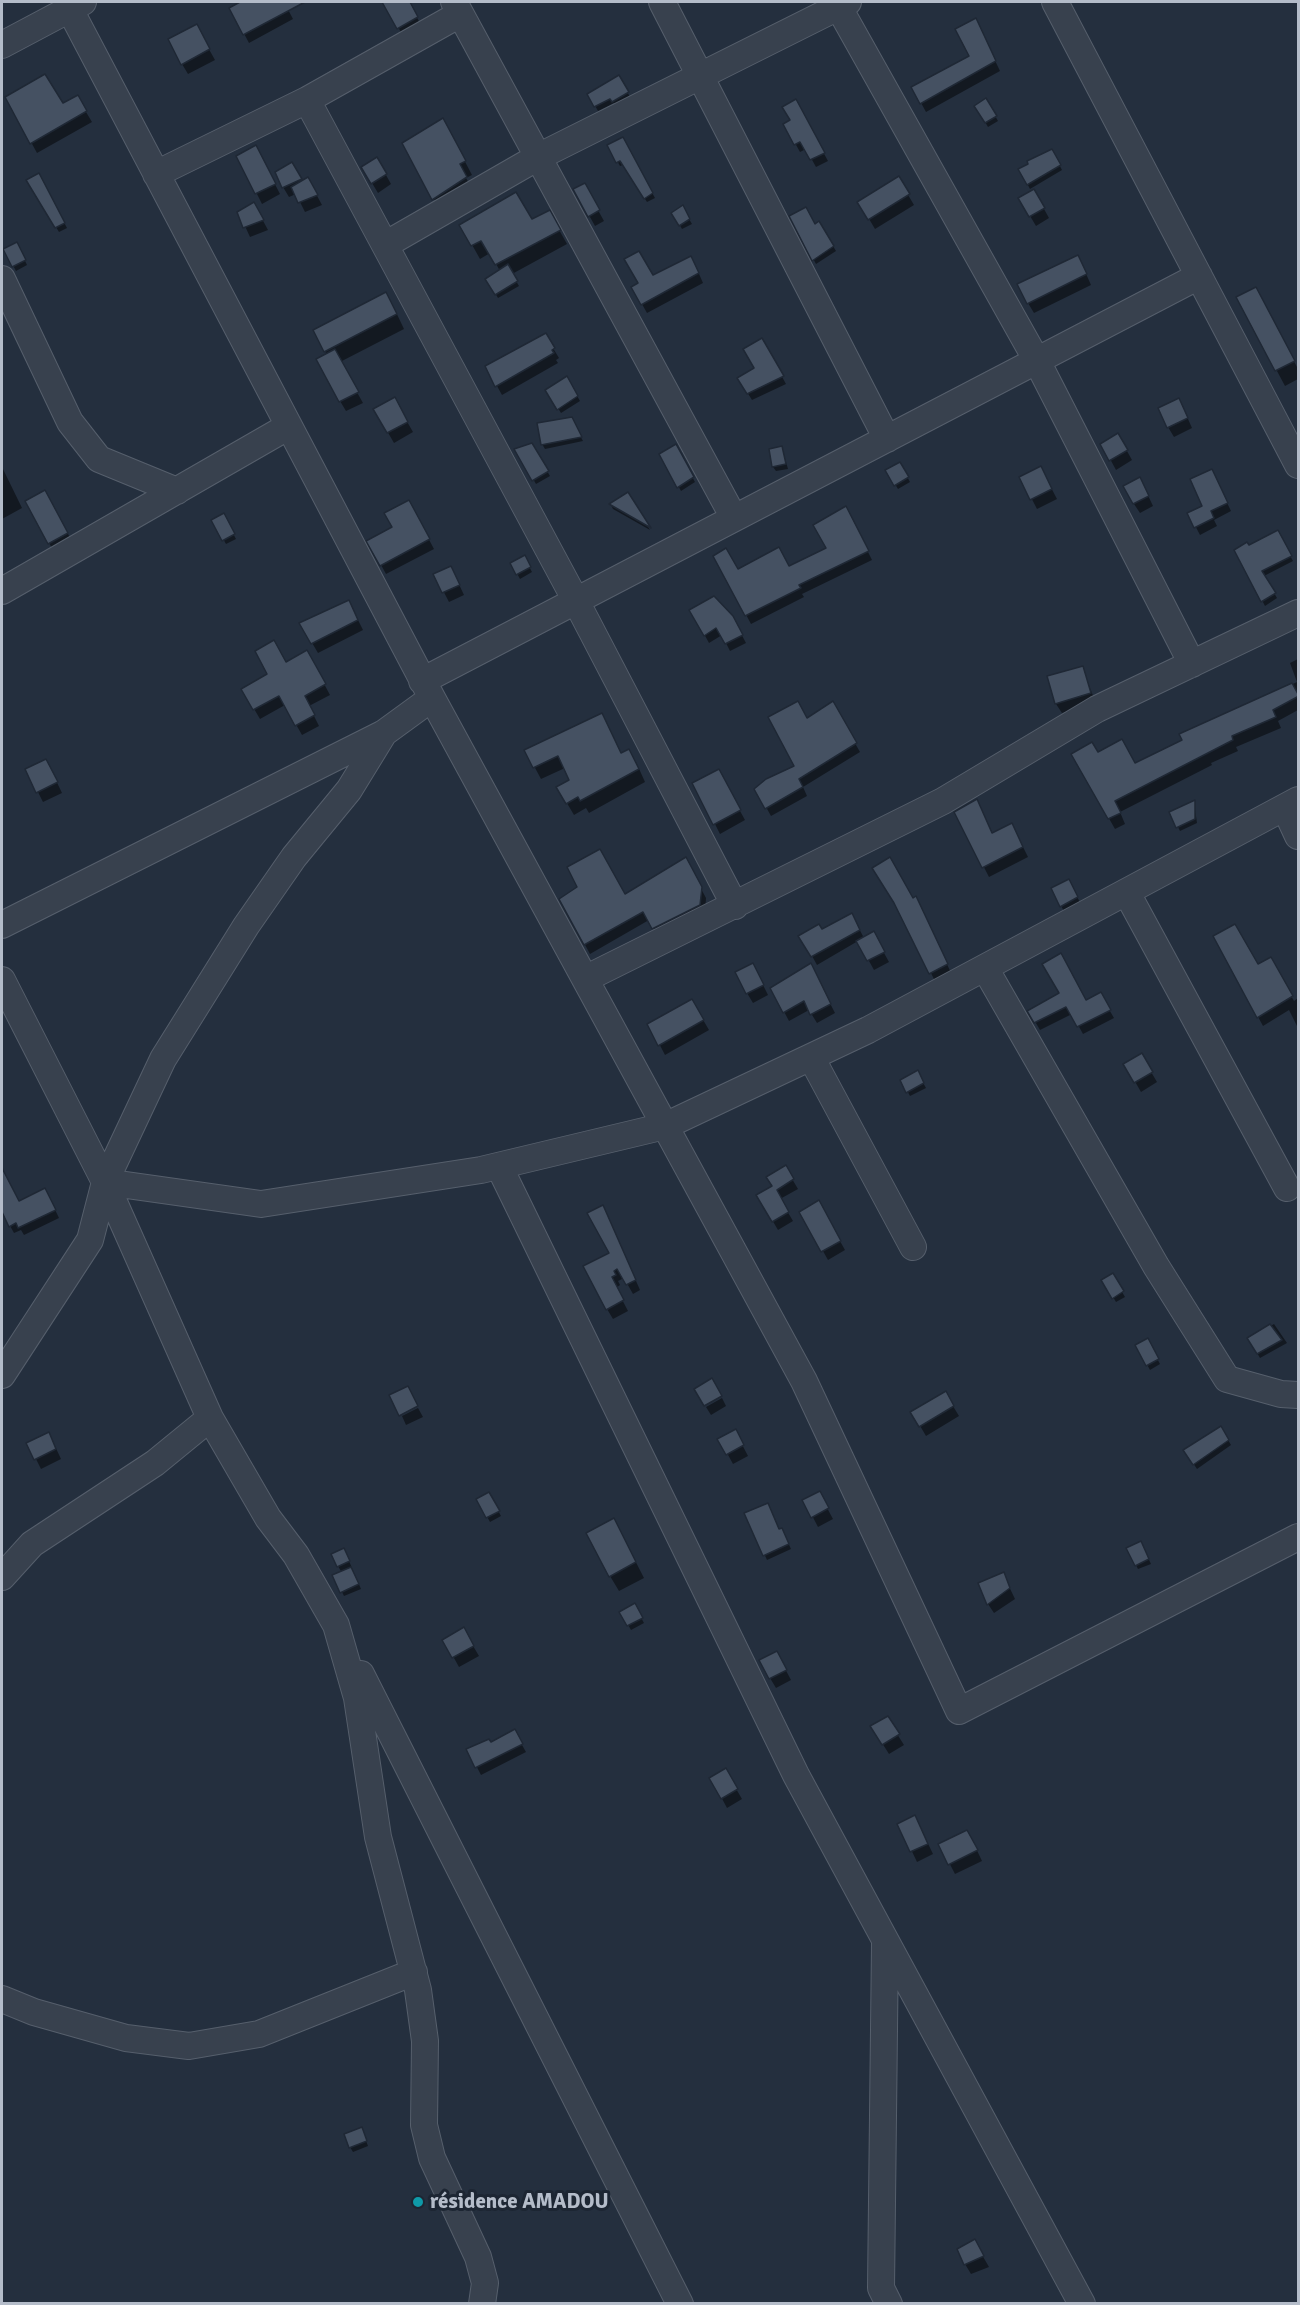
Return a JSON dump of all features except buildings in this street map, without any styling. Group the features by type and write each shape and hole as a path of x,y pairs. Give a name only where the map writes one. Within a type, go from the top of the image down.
{"street":[{"path":"662,2 887,439"},
{"path":"1055,2 1299,465"},
{"path":"2,45 73,4 156,174 427,689 804,1381 959,1711 1299,1537"},
{"path":"385,245 538,157 843,4 1037,361 1192,664"},
{"path":"156,174 307,99 457,8 734,518"},
{"path":"307,99 576,601 735,906"},
{"path":"2,1375 90,1240 105,1182 168,1049 246,926 294,857 349,790 384,733 427,689 576,601 1199,276"},
{"path":"2,279 70,422 99,459 177,491"},
{"path":"2,591 289,426"},
{"path":"585,979 943,801 1097,709 1299,613"},
{"path":"2,925 384,733"},
{"path":"105,1182 261,1204 499,1166 665,1126 811,1057 985,968 1292,804 1299,836"},
{"path":"1127,893 1287,1188"},
{"path":"985,968 1156,1266 1227,1379 1281,1394 1299,1395"},
{"path":"2,980 105,1182 210,1418 268,1518 296,1556 336,1626 680,2304"},
{"path":"811,1057 913,1246"},
{"path":"499,1166 796,1775 1082,2304"},
{"path":"2,1577 32,1544 155,1463 210,1418"},
{"path":"336,1626 357,1698 378,1837 414,1972 425,2041 424,2125 432,2158 478,2257 485,2283 482,2304"},
{"path":"885,1940 881,2288 889,2304"},
{"path":"2,1999 34,2012 126,2038 189,2046 259,2034 414,1972"}],"place":[{"name":"résidence AMADOU","path":"418,2202"}]}
